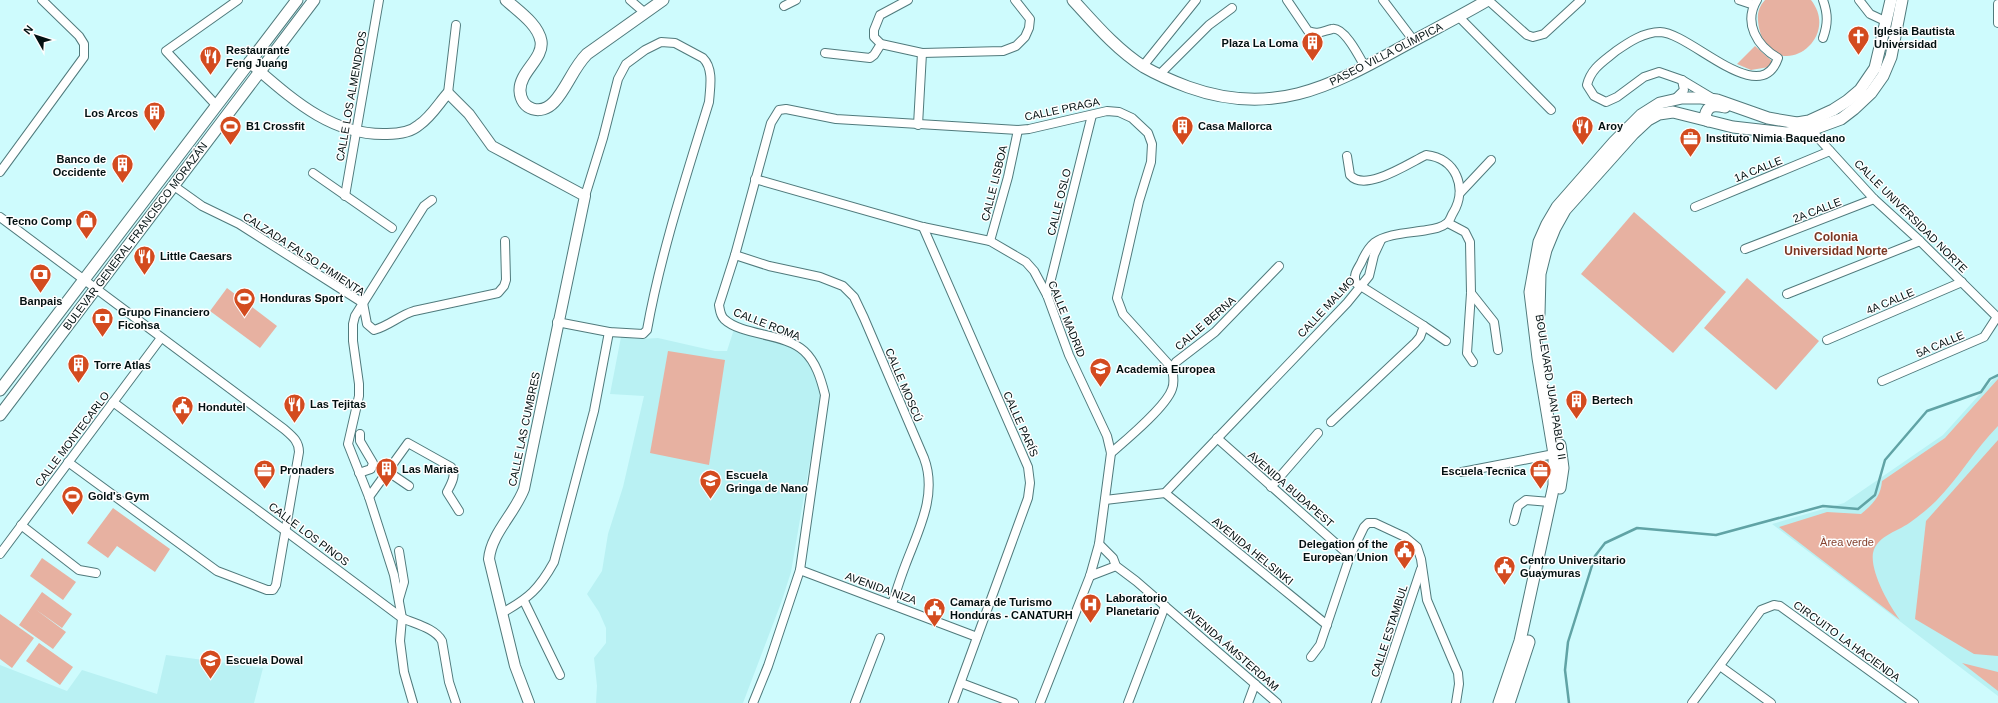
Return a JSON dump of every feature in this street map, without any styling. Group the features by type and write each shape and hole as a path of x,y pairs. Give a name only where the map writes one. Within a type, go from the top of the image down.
{"main road":[{"name":"BULEVAR GENERAL FRANCISCO MORAZÁN","path":"1,388 297,0"},
{"name":"BULEVAR GENERAL FRANCISCO MORAZÁN","path":"0,415 314,0"},
{"path":"506,0 530,22 541,41 539,52 522,81 520,89 521,99 526,106 532,110 545,109 555,101 578,64 587,54 663,0"},
{"name":"PASEO VILLA OLÍMPICA","path":"1074,0 1110,40 1143,66 1159,75 1207,94 1248,101 1285,97 1321,87 1366,67 1488,0"},
{"name":"BOULEVARD JUAN PABLO II","path":"1512,703 1554,485 1554,454 1538,358 1530,292 1539,242 1557,207 1614,142 1641,115 1660,103 1675,99 1701,98 1717,100 1735,108 1768,118 1797,123 1809,121 1834,110 1860,90 1875,68 1891,0"},
{"name":"BOULEVARD JUAN PABLO II","path":"1508,703 1557,508 1563,468 1539,315 1540,274 1546,250 1555,228 1565,210 1633,134 1648,120 1659,114 1673,112 1733,127 1786,133 1811,130 1841,119 1871,93 1883,76 1891,57 1902,0"},
{"path":"1708,121 1705,116 1709,107 1715,105 1726,108 1735,108 1742,114 1742,118 1739,123 1733,127"},
{"name":"BOULEVARD JUAN PABLO II","path":"1499,703 1524,641"},
{"name":"BOULEVARD JUAN PABLO II","path":"1504,703 1524,641"}],"street":[{"path":"0,172 84,57 84,44 79,36 42,0"},
{"path":"216,105 166,51 238,0"},
{"name":"CALLE LOS ALMENDROS","path":"346,196 379,0"},
{"path":"630,0 645,13"},
{"path":"784,6 796,0"},
{"path":"908,0 880,15 874,30 874,37 881,44 922,53 1003,51 1016,46 1029,28 1030,19 1015,0"},
{"path":"1143,66 1196,0"},
{"path":"1287,0 1308,32 1320,33 1333,28 1340,30 1366,67"},
{"path":"1383,0 1414,41"},
{"path":"1488,0 1527,35 1533,37 1544,34 1581,0"},
{"path":"1717,100 1682,80 1659,72 1650,74 1617,97 1606,102 1594,96 1587,85 1593,70 1630,41 1660,32 1674,34 1737,71 1755,77 1762,76 1775,67 1778,58 1767,51 1755,36 1751,17 1756,2 1739,0"},
{"path":"1823,0 1827,11 1828,25 1823,38"},
{"path":"1860,0 1870,14 1887,22"},
{"path":"1998,4 1998,24"},
{"path":"1159,75 1209,25 1232,8"},
{"path":"1459,17 1551,110"},
{"path":"250,62 299,104 319,117 356,131 376,135 394,134 410,131 424,121 448,93 456,26"},
{"path":"448,93 469,114 492,146 585,196 603,138 618,79 626,64 645,50 661,42 675,43 707,61 711,81 709,102 667,240 647,330 643,334 609,332 558,322"},
{"path":"825,53 870,58 874,55 881,44"},
{"path":"918,125 922,53"},
{"path":"1675,99 1684,90 1682,80"},
{"name":"CALLE PRAGA","path":"786,109 836,119 1018,130 1107,111 1119,112 1132,118 1148,133 1152,144 1151,162 1139,201 1117,298 1123,314 1172,368"},
{"name":"CALLE ROMA","path":"753,703 768,666 800,570 825,394 821,378 812,360 803,349 785,341 735,326 724,319 720,313 719,305 735,255 771,123 780,110 786,109"},
{"name":"CALLE OSLO","path":"1047,295 1092,115"},
{"name":"CALLE LISBOA","path":"990,241 1008,177 1018,130"},
{"name":"CALLE UNIVERSIDAD NORTE","path":"1811,130 1874,199 1920,241 1996,317"},
{"name":"1A CALLE","path":"1695,207 1830,151"},
{"path":"1347,156 1350,175 1361,182 1374,180 1426,155 1433,156 1449,164 1455,171 1460,193 1460,201 1448,222 1440,228 1381,240 1374,243 1368,250 1354,278 1360,287 1369,290 1446,341"},
{"path":"1460,193 1491,160"},
{"path":"313,173 392,228"},
{"name":"CALLE MADRID","path":"755,179 923,227 990,241 1026,262 1034,271 1047,295 1070,355 1107,436 1111,453 1099,544 1090,576 1040,703"},
{"name":"CALZADA FALSO PIMIENTA","path":"174,186 202,206 239,224 362,302 367,324 374,330 383,328 402,315 414,311 498,293 504,286 506,280 505,241"},
{"name":"CALLE LAS CUMBRES","path":"529,703 515,666 489,559 490,550 495,538 519,503 524,489 585,196"},
{"name":"2A CALLE","path":"1744,249 1874,199"},
{"path":"413,703 404,672 400,641 402,618 394,575 369,497 348,444 359,396 360,384 353,341 353,324 362,302 424,206 432,200"},
{"path":"0,217 284,429 296,440 299,445 299,452 287,531 276,585 273,590 267,590 217,572 68,462"},
{"path":"1448,222 1465,232 1468,236 1471,292 1467,353 1473,362"},
{"name":"CALLE PARÍS","path":"923,227 1028,467 1029,475 1028,498 953,703"},
{"name":"CALLE MALMO","path":"1165,493 1347,303 1369,276 1374,255 1381,240"},
{"path":"1787,294 1920,241"},
{"name":"CALLE MOSCÚ","path":"735,255 769,266 820,277 843,286 854,297 864,318 924,458 929,476 929,494 924,514 892,604"},
{"name":"CALLE BERNA","path":"1172,368 1176,362 1215,332 1279,266"},
{"name":"4A CALLE","path":"1827,340 1962,282"},
{"path":"1471,292 1494,322 1498,350"},
{"name":"5A CALLE","path":"1882,381 1984,337 1996,317"},
{"path":"1331,422 1415,343 1420,337 1424,326"},
{"path":"502,613 524,601 543,582 554,562 560,546 594,411 609,332"},
{"name":"CALLE MONTECARLO","path":"0,554 161,338"},
{"path":"1111,453 1155,412 1172,391 1174,384 1172,368"},
{"name":"CALLE LOS PINOS","path":"113,402 402,618 434,632 439,636 442,641 449,682 456,703"},
{"path":"1271,486 1318,433"},
{"path":"359,473 371,468 373,463 360,441 360,434"},
{"name":"AVENIDA BUDAPEST","path":"1217,438 1350,556"},
{"path":"369,497 405,445 412,443 451,467 454,471 446,492 459,511"},
{"path":"1462,472 1554,454"},
{"path":"386,471 409,486"},
{"path":"1105,500 1165,493"},
{"name":"AVENIDA HELSINKI","path":"1165,493 1327,625"},
{"path":"1514,521 1518,506 1526,500 1550,502"},
{"path":"1311,657 1320,646 1350,556 1364,527 1368,523 1375,523 1405,537 1417,547 1421,559 1427,600 1458,673 1459,684 1456,703"},
{"path":"21,525 79,570 96,574"},
{"name":"AVENIDA ÁMSTERDAM","path":"1099,544 1113,558 1116,566 1166,606 1277,703"},
{"path":"398,599 404,582 399,551"},
{"path":"1090,576 1116,566"},
{"name":"CALLE ESTAMBUL","path":"1376,703 1422,567"},
{"name":"AVENIDA NIZA","path":"800,570 977,637"},
{"path":"524,601 560,676"},
{"name":"CIRCUITO LA HACIENDA","path":"1692,703 1761,610 1774,605 1780,606 1914,703"},
{"path":"1128,703 1166,606"},
{"path":"855,703 880,638"},
{"path":"1720,666 1771,703"},
{"path":"961,683 1014,703"},
{"path":"1248,703 1255,684"}],"shaded area":[{"path":"1765,0 1811,0 1819,15 1818,30 1812,42 1802,52 1790,56 1778,54 1767,45 1759,28 1758,20 1759,10"},
{"path":"1755,46 1772,61 1769,67 1751,70 1737,64"},
{"path":"1634,212 1726,292 1673,353 1581,274"},
{"path":"1747,278 1819,341 1776,390 1704,328"},
{"name":"Honduras Sport","path":"227,288 277,326 260,348 210,311"},
{"name":"Escuela Gringa de Nano","path":"735,326 803,349 825,395 810,461 791,572 781,603 743,703 596,703 597,686 594,658 606,643 606,628 599,612 587,594 602,571 608,534 623,487 644,396 610,394 621,337 641,339 658,338 715,351 727,351"},
{"path":"668,351 725,360 709,465 650,453"},
{"path":"1998,374 1998,696 1772,524 1844,503 1943,435"},
{"path":"1998,440 1998,656 1974,654 1915,619 1926,521"},
{"path":"113,508 170,549 155,572 117,546 108,558 87,543"},
{"path":"42,558 76,582 63,600 30,576"},
{"path":"42,592 72,614 62,628 35,609 66,632 53,649 19,625"},
{"path":"0,614 34,638 12,668 0,659"},
{"path":"39,643 73,667 60,685 26,661"},
{"name":"Escuela Dowal","path":"166,655 263,668 254,703 0,703 0,665 67,691 82,670 157,694"}],"green space":[{"name":"Àrea verde","path":"1998,379 1998,426 1936,501 1907,525 1884,538 1875,547 1873,561 1877,579 1900,620 1779,527 1827,512 1861,514 1876,499 1880,491 1882,481 1945,438"},
{"path":"1962,663 1998,672 1998,691"}],"waterway":[{"path":"1569,703 1565,670 1568,642 1595,556 1605,543 1637,528 1716,535 1823,506 1858,509 1875,495 1885,460 1927,411 1981,392 1990,379 1998,375"}],"place":[{"name":"Iglesia Bautista Universidad","path":"1858,56"},
{"name":"Plaza La Loma","path":"1313,62"},
{"name":"Restaurante Feng Juang","path":"210,76"},
{"name":"Los Arcos","path":"154,132"},
{"name":"B1 Crossfit","path":"230,146"},
{"name":"Casa Mallorca","path":"1183,146"},
{"name":"Aroy","path":"1582,146"},
{"name":"Instituto Nimia Baquedano","path":"1690,158"},
{"name":"Banco de Occidente","path":"122,184"},
{"name":"Tecno Comp","path":"87,240"},
{"name":"Little Caesars","path":"145,276"},
{"name":"Banpais","path":"41,294"},
{"name":"Honduras Sport","path":"244,318"},
{"name":"Grupo Financiero Ficohsa","path":"103,338"},
{"name":"Torre Atlas","path":"79,384"},
{"name":"Academia Europea","path":"1100,388"},
{"name":"Bertech","path":"1576,420"},
{"name":"Las Tejitas","path":"295,424"},
{"name":"Hondutel","path":"182,426"},
{"name":"Las Marias","path":"386,488"},
{"name":"Pronaders","path":"265,490"},
{"name":"Escuela Tecnica","path":"1541,490"},
{"name":"Escuela Gringa de Nano","path":"711,500"},
{"name":"Gold's Gym","path":"73,516"},
{"name":"Delegation of the European Union","path":"1404,570"},
{"name":"Centro Universitario Guaymuras","path":"1504,586"},
{"name":"Laboratorio Planetario","path":"1090,624"},
{"name":"Camara de Turismo Honduras - CANATURH","path":"934,628"},
{"name":"Escuela Dowal","path":"210,680"}],"district":[{"name":"Colonia Universidad Norte","path":"1836,244"}]}
